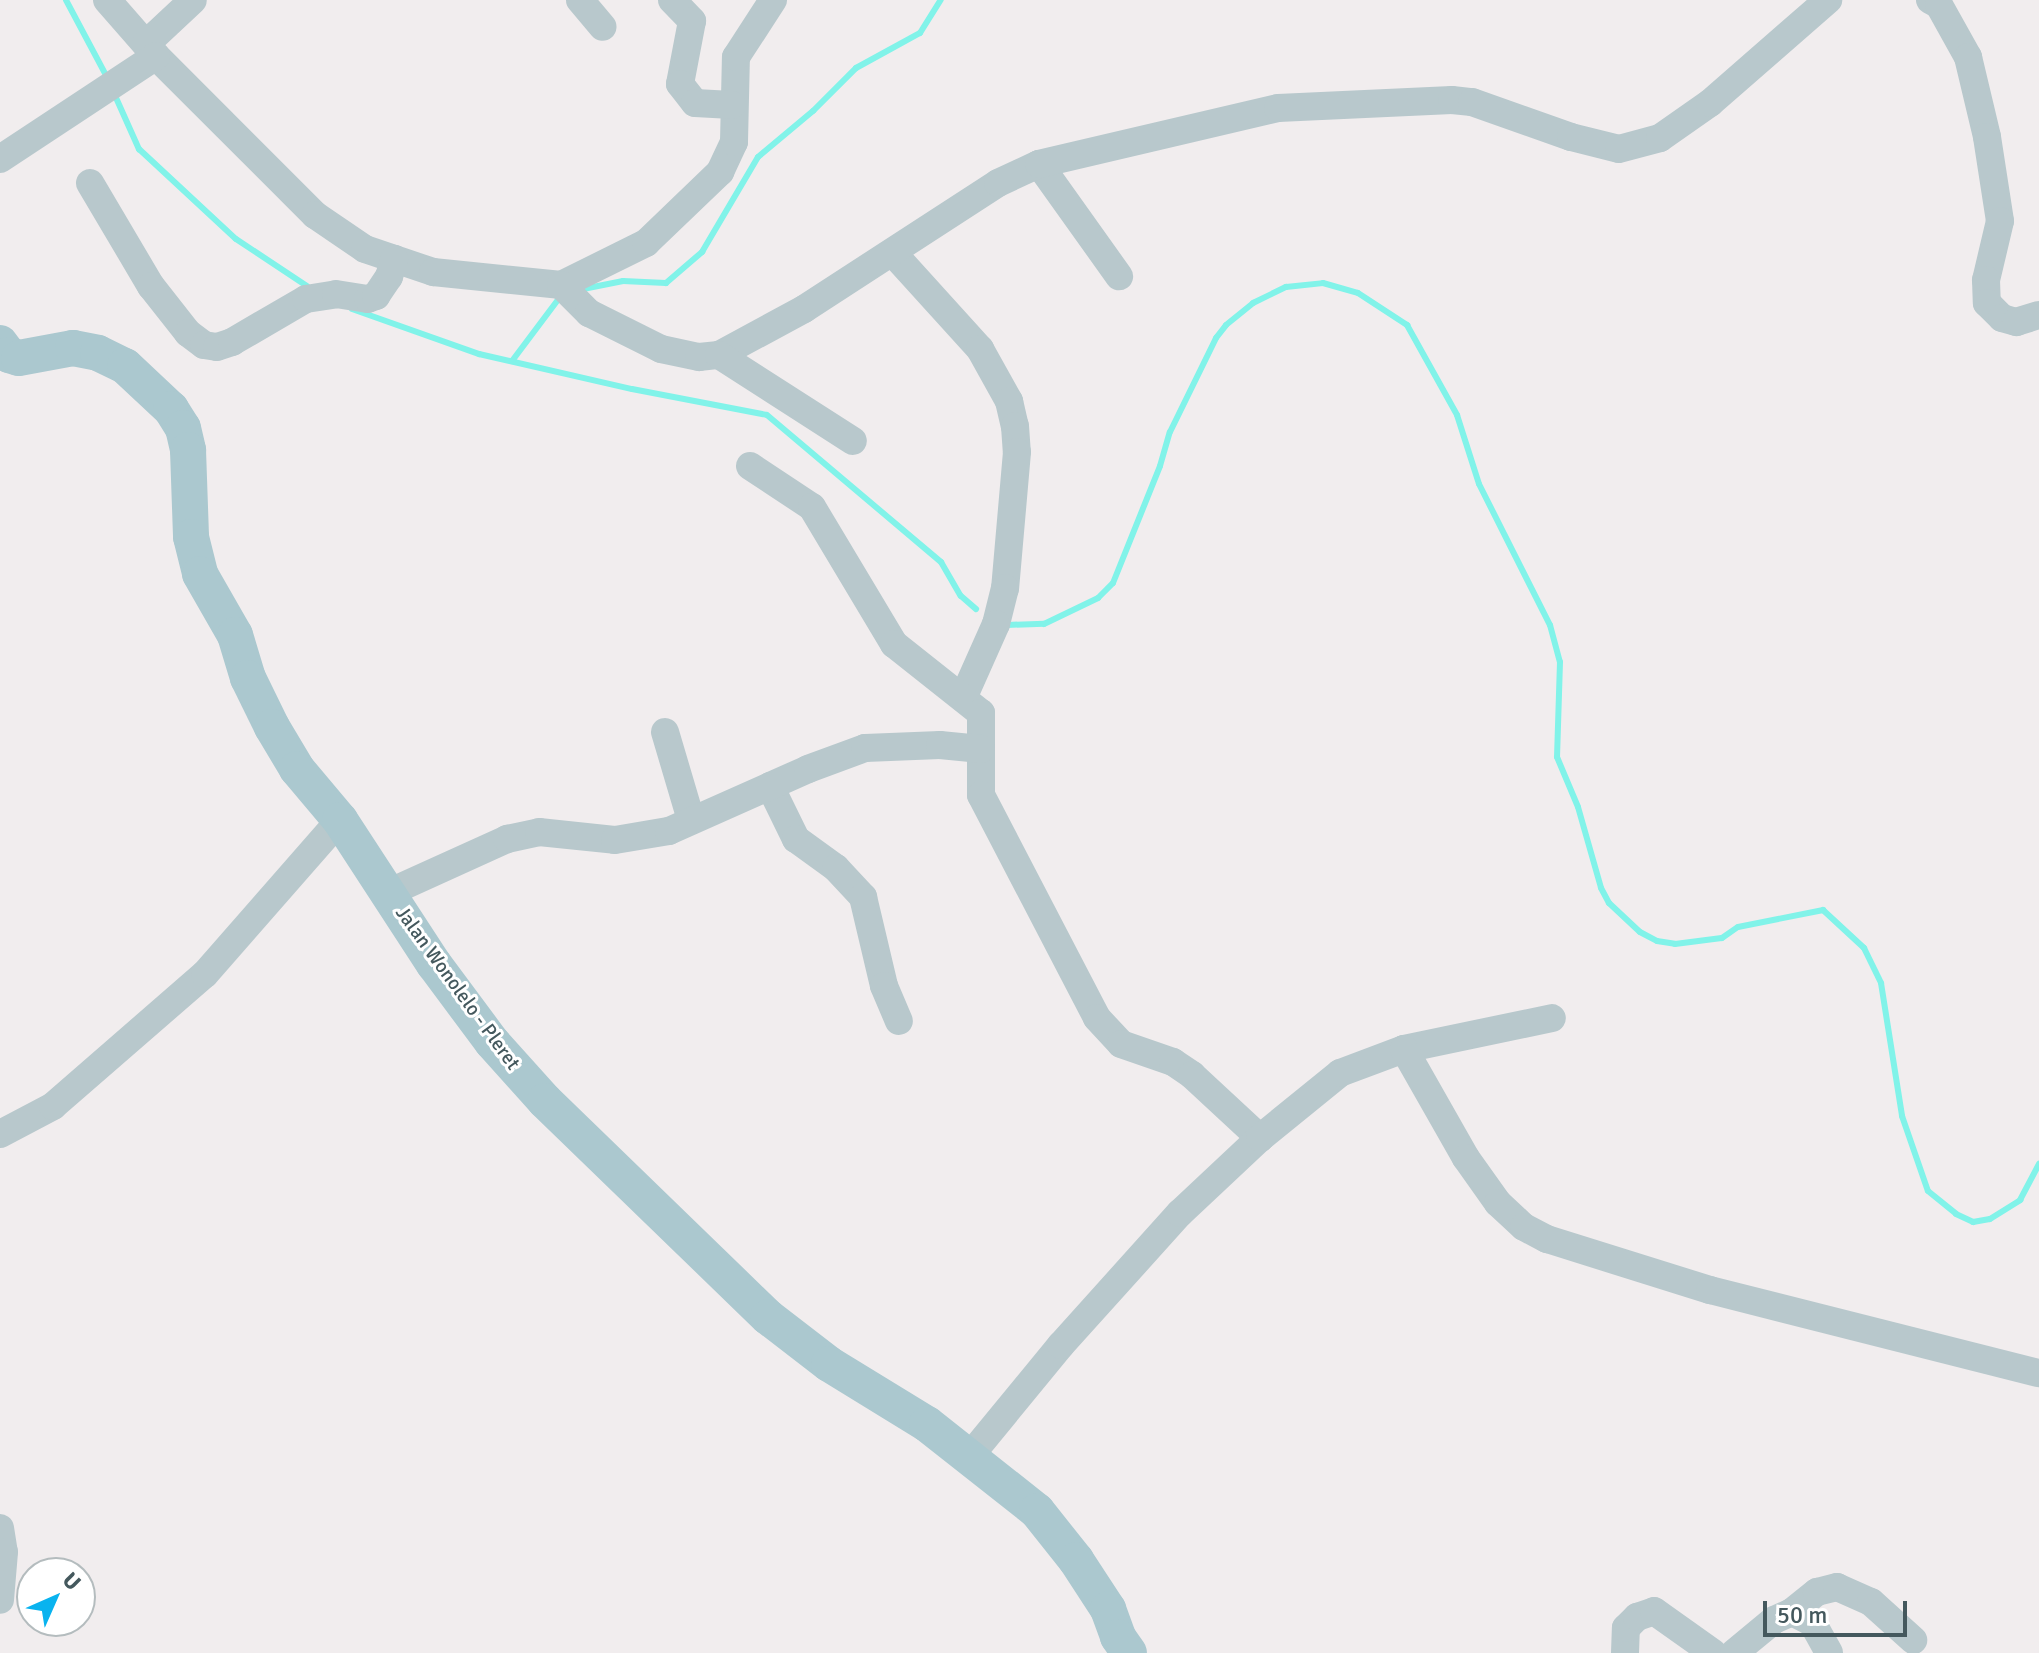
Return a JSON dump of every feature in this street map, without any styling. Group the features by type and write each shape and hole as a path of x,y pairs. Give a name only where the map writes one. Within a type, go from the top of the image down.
{"main road":[{"name":"Jalan Wonolelo - Pleret","path":"3,358 28,358 73,348 98,353 125,366 171,409 183,428 188,450 191,537 200,574 235,635 248,678 272,727 297,769 340,820 492,1042 545,1101 780,1327 829,1364 927,1424 1037,1511 1100,1597 1119,1648"}],"street":[{"path":"107,0 151,50 315,215 365,249 433,272 561,285 646,243 720,172 734,142 732,105 736,57 773,0"},
{"path":"0,159 116,80 151,50 193,0"},
{"path":"580,0 603,27"},
{"path":"672,0 692,21 680,84 695,103 732,105"},
{"path":"561,285 589,313 661,349 699,357 719,355 804,309 998,183 1039,164 1278,108 1452,100 1472,102 1571,137 1619,149 1660,138 1673,130 1710,103 1828,0"},
{"path":"1930,0 1939,5 1968,57 1987,137 2000,221 1986,280 1987,303 2002,318 2016,322 2039,315"},
{"path":"1039,164 1119,276"},
{"path":"90,183 151,286 188,333 204,345 217,347 232,342 292,305 320,295 376,296 389,277 394,259"},
{"path":"893,253 980,349 1009,401 1015,426 1014,495 1005,588 996,624 963,698"},
{"path":"719,355 853,441"},
{"path":"750,466 812,507 894,644 963,698 984,719 981,795 1097,1018 1121,1044 1173,1062 1192,1075 1260,1138"},
{"path":"665,732 691,820"},
{"path":"388,893 507,839 539,832 615,840 669,831 865,748 940,745 981,749"},
{"path":"770,786 796,839 836,868 863,897 884,986 899,1021"},
{"path":"0,1134 53,1106 205,974 340,820"},
{"path":"969,1457 1061,1345 1180,1213 1260,1138 1340,1073 1404,1049 1552,1018"},
{"path":"1404,1049 1466,1158 1498,1203 1524,1227 1547,1239 1710,1290 2039,1373"},
{"path":"0,1528 4,1552 0,1600"},
{"path":"1734,1653 1774,1620 1792,1612 1817,1592 1837,1587 1871,1602 1913,1640"},
{"path":"1625,1653 1626,1628 1637,1617 1654,1611 1713,1653"},
{"path":"1792,1612 1812,1622 1829,1653"}],"waterway":[{"path":"66,0 107,77"},
{"path":"578,290 623,281 666,283 702,252 758,157 813,111 856,68 920,33 941,0"},
{"path":"113,91 139,149 236,239 307,286"},
{"path":"1007,625 1044,624 1098,598 1113,583 1160,466 1170,432 1216,338 1226,325 1253,303 1286,287 1323,283 1358,293 1407,325 1457,415 1479,484 1550,625 1560,662 1557,757 1578,807 1601,888 1609,903 1640,932 1657,941 1675,944 1722,938 1738,927 1823,910 1864,948 1881,983 1902,1116 1928,1191 1956,1214 1973,1222 1990,1219 2020,1200 2039,1164"},
{"path":"512,361 557,301"},
{"path":"352,309 479,354 632,389 767,415 941,562 961,596 976,609"}]}
